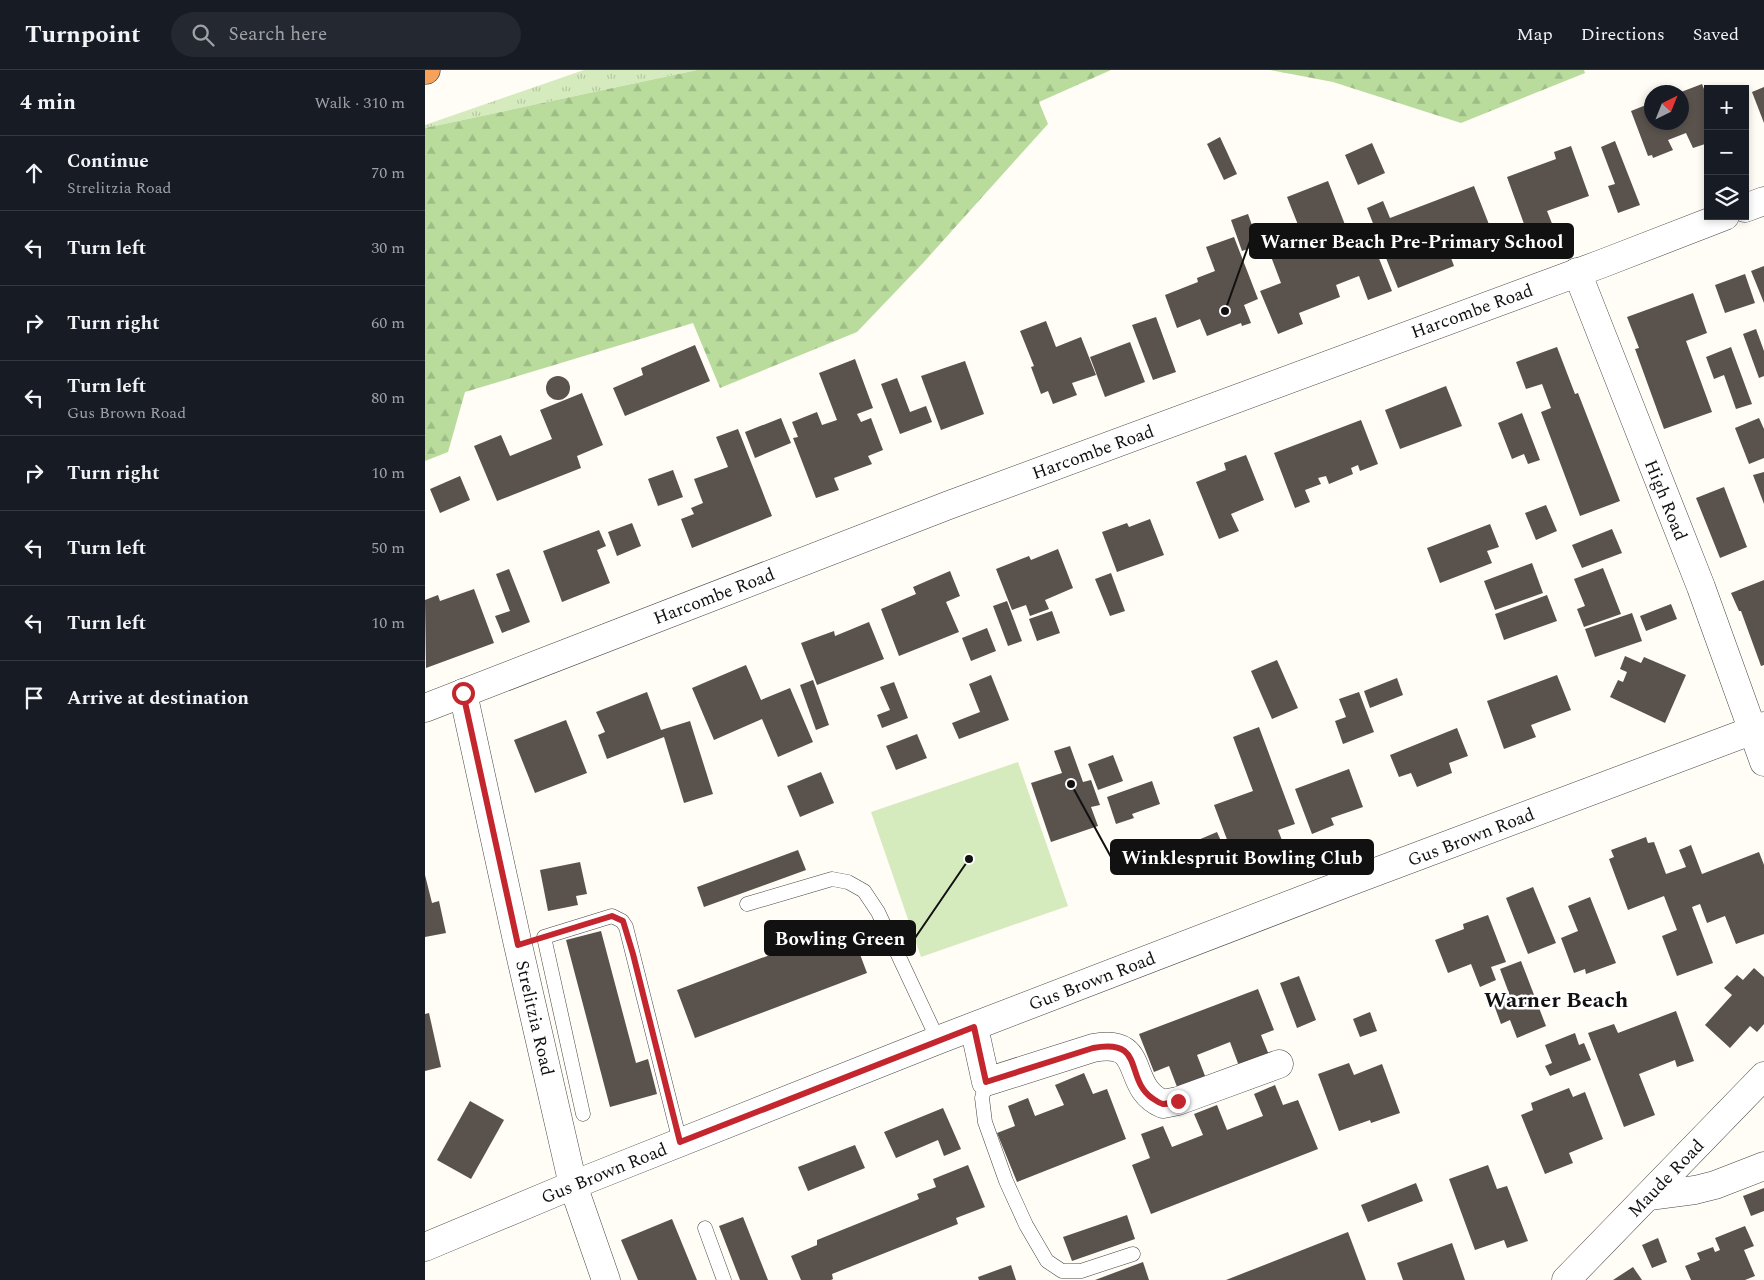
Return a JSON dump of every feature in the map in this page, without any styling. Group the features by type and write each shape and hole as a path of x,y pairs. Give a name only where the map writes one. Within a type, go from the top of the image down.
{"street":[{"path":"1749,207 1764,201"},
{"name":"Harcombe Road","path":"426,705 463,693 949,505 1714,220"},
{"name":"High Road","path":"1577,272 1758,728"},
{"name":"Strelitzia Road","path":"463,693 573,1184 606,1280"},
{"path":"1758,728 1764,762"},
{"name":"Gus Brown Road","path":"425,1247 573,1184 938,1040 1758,728"},
{"path":"974,1027 986,1082 1108,1045 1119,1048 1129,1054 1148,1095 1163,1104 1178,1101 1279,1064"},
{"name":"Maude Road","path":"1566,1280 1764,1076"},
{"path":"1649,1196 1695,1190 1715,1185 1764,1166"}],"lane":[{"path":"747,904 832,880 848,882 864,891 878,912 938,1040"},
{"path":"518,945 612,916 623,921 680,1142"},
{"path":"545,936 583,1114"},
{"path":"986,1082 982,1098 985,1122 1006,1181 1026,1225 1047,1261 1062,1271 1081,1271 1133,1254"},
{"path":"705,1228 724,1280"}],"green space":[{"path":"584,70 697,70 425,128 425,125"},
{"path":"697,70 1111,70 1039,102 1048,124 923,263 857,332 720,388 693,323 465,392 448,452 425,461 425,128"},
{"path":"1270,70 1584,70 1585,73 1461,123 1333,82"},
{"path":"1018,762 1068,906 921,957 871,812"}],"building":[{"path":"1702,84 1704,89 1704,144 1693,148 1686,133 1668,140 1673,150 1653,158 1652,155 1648,156 1631,111 1644,106 1644,130 1689,130 1689,89"},
{"path":"1764,87 1764,123 1752,92"},
{"path":"1220,137 1237,174 1224,180 1207,144"},
{"path":"1615,141 1640,205 1618,213 1608,186 1615,184 1601,147"},
{"path":"1372,143 1385,173 1358,185 1345,155"},
{"path":"1571,146 1589,196 1547,211 1553,226 1528,235 1507,177 1556,159 1554,152"},
{"path":"1328,181 1358,258 1376,251 1392,291 1368,300 1359,276 1336,285 1340,297 1299,313 1303,324 1278,334 1260,291 1281,283 1270,254 1304,240 1287,197"},
{"path":"1474,186 1490,227 1462,239 1460,233 1444,239 1454,266 1398,288 1386,258 1413,247 1412,244 1385,254 1367,208 1383,201 1390,218"},
{"path":"1248,214 1259,245 1242,251 1231,220"},
{"path":"1234,237 1258,299 1244,305 1251,323 1242,326 1241,323 1207,336 1200,319 1177,328 1165,295 1198,282 1197,278 1215,271 1206,247"},
{"path":"1764,266 1764,303 1751,271"},
{"path":"1745,274 1755,303 1725,313 1715,285"},
{"path":"1693,293 1707,333 1686,341 1712,412 1664,429 1635,349 1639,348 1627,317"},
{"path":"1156,317 1176,372 1153,380 1132,325"},
{"path":"1046,321 1056,347 1081,337 1096,375 1072,383 1077,395 1053,404 1048,391 1041,394 1031,367 1034,366 1020,331"},
{"path":"1756,329 1764,351 1764,376 1759,378 1743,334"},
{"path":"1130,342 1145,382 1105,397 1090,357"},
{"path":"695,345 710,381 625,416 613,388 643,375 641,368"},
{"path":"1557,347 1575,394 1578,393 1620,501 1580,516 1541,412 1551,408 1542,384 1526,389 1516,362"},
{"path":"1731,347 1752,404 1736,409 1724,375 1714,379 1706,357"},
{"path":"855,359 873,408 857,414 861,422 871,418 883,450 868,456 872,464 834,478 839,490 816,498 793,438 798,437 792,422 817,412 822,425 837,420 819,373"},
{"path":"965,361 984,414 941,430 921,376"},
{"path":"558,376 563,377 569,383 569,393 563,399 558,400 553,399 547,393 546,388 547,383 553,377"},
{"path":"897,378 910,412 926,406 932,422 900,434 881,384"},
{"path":"1446,386 1462,426 1400,449 1385,410"},
{"path":"582,393 603,445 577,456 581,468 497,501 474,446 501,435 510,456 552,439 540,410"},
{"path":"1522,413 1540,460 1528,464 1524,454 1512,459 1498,423"},
{"path":"781,418 791,443 755,458 745,432"},
{"path":"1759,418 1764,429 1764,458 1749,464 1735,428"},
{"path":"1361,420 1378,464 1360,471 1358,465 1351,468 1353,474 1329,484 1326,476 1318,478 1321,484 1305,490 1310,502 1295,508 1274,453"},
{"path":"738,429 772,516 692,548 681,519 694,514 691,508 703,503 694,479 728,467 716,437"},
{"path":"1246,455 1264,500 1231,514 1239,531 1219,539 1196,482 1226,470 1224,463"},
{"path":"673,470 683,497 658,506 648,479"},
{"path":"1764,472 1764,504 1753,475"},
{"path":"460,476 470,500 440,513 430,489"},
{"path":"1724,487 1747,547 1720,558 1696,498"},
{"path":"1546,505 1557,531 1536,540 1525,513"},
{"path":"1150,519 1164,555 1117,572 1102,532 1127,523 1129,527"},
{"path":"632,523 641,546 617,556 608,532"},
{"path":"1490,524 1499,547 1487,551 1492,563 1440,583 1427,548"},
{"path":"1612,529 1622,553 1582,568 1572,545"},
{"path":"599,530 606,546 597,550 610,583 562,602 543,551"},
{"path":"1058,549 1073,588 1045,600 1049,609 1030,616 1026,605 1012,610 996,569 1029,556 1031,560"},
{"path":"1532,563 1543,593 1495,610 1484,581"},
{"path":"1603,568 1621,614 1584,627 1577,609 1585,606 1574,579"},
{"path":"509,569 530,622 502,633 495,616 510,611 496,574"},
{"path":"950,571 960,596 946,602 959,632 899,656 881,609 916,594 913,587"},
{"path":"1111,573 1125,611 1110,616 1095,579"},
{"path":"1764,580 1764,665 1761,666 1741,611 1739,611 1731,593"},
{"path":"474,589 494,643 426,668 425,600 438,595 440,601"},
{"path":"1547,595 1557,621 1504,640 1495,614"},
{"path":"1007,601 1022,641 1008,646 993,606"},
{"path":"1671,604 1677,619 1646,631 1640,616"},
{"path":"1052,611 1060,633 1037,641 1029,619"},
{"path":"1632,613 1642,641 1595,657 1585,629"},
{"path":"869,622 884,659 817,685 801,643 834,631 835,636"},
{"path":"987,628 996,651 971,661 962,638"},
{"path":"1625,656 1641,663 1644,657 1686,675 1665,723 1610,697 1618,680 1623,682 1627,672 1620,669"},
{"path":"1277,660 1298,708 1272,719 1251,671"},
{"path":"746,665 761,700 790,688 813,742 778,757 762,719 714,740 692,688"},
{"path":"991,675 1009,720 959,739 952,723 980,712 969,684"},
{"path":"1557,675 1571,710 1531,725 1536,737 1504,749 1487,701"},
{"path":"1397,678 1403,695 1370,708 1364,691"},
{"path":"813,680 829,725 816,730 800,685"},
{"path":"894,682 908,718 882,728 877,715 890,710 880,687"},
{"path":"647,692 661,730 690,721 713,794 684,803 664,737 607,759 598,735 605,732 596,712"},
{"path":"1359,692 1374,732 1343,744 1335,721 1346,717 1339,699"},
{"path":"566,720 587,773 535,793 514,740"},
{"path":"1259,727 1295,824 1278,830 1285,848 1237,866 1214,805 1253,791 1233,737"},
{"path":"1457,728 1468,756 1449,763 1452,773 1417,787 1411,773 1399,777 1390,755"},
{"path":"917,734 927,758 896,770 886,746"},
{"path":"1070,746 1083,782 1091,780 1100,805 1091,807 1098,826 1051,842 1031,783 1062,773 1054,751"},
{"path":"1113,755 1123,781 1098,790 1088,764"},
{"path":"1349,769 1363,807 1331,818 1334,825 1312,834 1295,789"},
{"path":"821,772 834,803 800,817 787,786"},
{"path":"1152,781 1160,804 1132,814 1134,818 1116,824 1107,797"},
{"path":"1217,832 1229,859 1202,870 1191,843"},
{"path":"1646,837 1648,843 1654,842 1666,874 1686,867 1679,850 1691,845 1702,874 1759,852 1764,865 1764,934 1736,944 1725,916 1707,923 1700,904 1692,907 1713,963 1677,976 1662,936 1677,930 1664,896 1628,910 1609,859 1614,857 1611,850"},
{"path":"798,850 806,870 704,907 697,887"},
{"path":"580,862 587,894 576,896 578,905 548,911 540,870"},
{"path":"425,875 432,903 439,901 446,933 425,937"},
{"path":"1533,887 1556,943 1528,954 1506,898"},
{"path":"1590,897 1616,963 1586,974 1585,969 1574,973 1561,938 1578,931 1568,906"},
{"path":"1488,915 1506,962 1491,967 1496,980 1480,987 1471,964 1448,973 1435,940 1464,929 1463,924"},
{"path":"849,925 867,973 695,1038 677,990"},
{"path":"601,931 636,1063 648,1059 657,1094 610,1107 566,940"},
{"path":"1521,961 1546,1026 1517,1038 1510,1020 1501,1024 1493,1002 1510,996 1500,969"},
{"path":"1754,968 1764,977 1764,1024 1757,1032 1750,1026 1730,1048 1705,1025 1732,995 1724,988 1737,975 1743,980"},
{"path":"1299,976 1316,1020 1297,1028 1280,983"},
{"path":"1258,989 1274,1030 1261,1035 1269,1055 1239,1066 1230,1042 1197,1055 1207,1081 1179,1092 1169,1066 1154,1072 1139,1034"},
{"path":"1676,1011 1694,1061 1677,1067 1675,1060 1639,1074 1655,1115 1624,1127 1588,1033 1614,1024 1618,1033"},
{"path":"1370,1012 1377,1031 1360,1037 1353,1019"},
{"path":"429,1013 441,1067 425,1071 425,1014"},
{"path":"1575,1033 1579,1045 1584,1043 1591,1060 1550,1076 1545,1066 1552,1063 1545,1045"},
{"path":"1349,1063 1354,1075 1382,1064 1400,1113 1371,1123 1370,1120 1339,1131 1318,1074"},
{"path":"1084,1073 1093,1094 1107,1089 1126,1139 1017,1182 997,1133 1015,1126 1008,1106 1028,1098 1035,1116 1064,1105 1055,1085"},
{"path":"1275,1085 1283,1105 1298,1100 1318,1149 1151,1214 1132,1165 1150,1158 1141,1134 1163,1126 1172,1147 1203,1135 1194,1114 1217,1105 1227,1130 1263,1116 1254,1094"},
{"path":"1569,1088 1573,1097 1585,1092 1603,1139 1569,1153 1573,1163 1545,1174 1521,1115 1533,1110 1531,1103"},
{"path":"470,1101 504,1120 471,1179 437,1160"},
{"path":"943,1108 961,1149 944,1156 938,1140 896,1158 884,1132"},
{"path":"855,1145 865,1168 808,1191 798,1167"},
{"path":"968,1165 985,1207 956,1218 958,1224 832,1274 833,1279 831,1280 801,1280 791,1256 817,1245 817,1240 919,1199 917,1194 936,1187 933,1179"},
{"path":"1488,1165 1497,1189 1507,1186 1528,1241 1507,1248 1504,1240 1475,1250 1449,1179"},
{"path":"1416,1183 1423,1201 1368,1222 1361,1205"},
{"path":"1764,1188 1764,1211 1751,1216 1743,1196"},
{"path":"1127,1215 1135,1239 1072,1261 1063,1237"},
{"path":"743,1217 768,1280 740,1280 719,1226"},
{"path":"672,1219 697,1280 638,1280 621,1240"},
{"path":"1745,1226 1754,1246 1744,1250 1755,1276 1745,1280 1691,1280 1685,1266 1700,1260 1697,1253 1713,1247 1715,1252 1720,1250 1715,1238"},
{"path":"1348,1232 1366,1280 1226,1280"},
{"path":"1658,1238 1667,1262 1652,1268 1642,1245"},
{"path":"1452,1243 1465,1280 1403,1280 1397,1263"},
{"path":"1143,1262 1149,1280 1095,1280"},
{"path":"1011,1265 1016,1280 979,1280 978,1277"},
{"path":"1633,1267 1642,1280 1613,1280"}],"place":[{"name":"Warner Beach Pre-Primary School","path":"1225,311"},
{"name":"Winklespruit Bowling Club","path":"1071,784"},
{"name":"Bowling Green","path":"969,859"}],"district":[{"name":"Warner Beach","path":"1556,999"}],"route":[{"path":"463,693 518,945 612,916 623,921 680,1142 974,1027 986,1082 1108,1045 1119,1048 1129,1054 1148,1095 1163,1104 1178,1101"}]}
